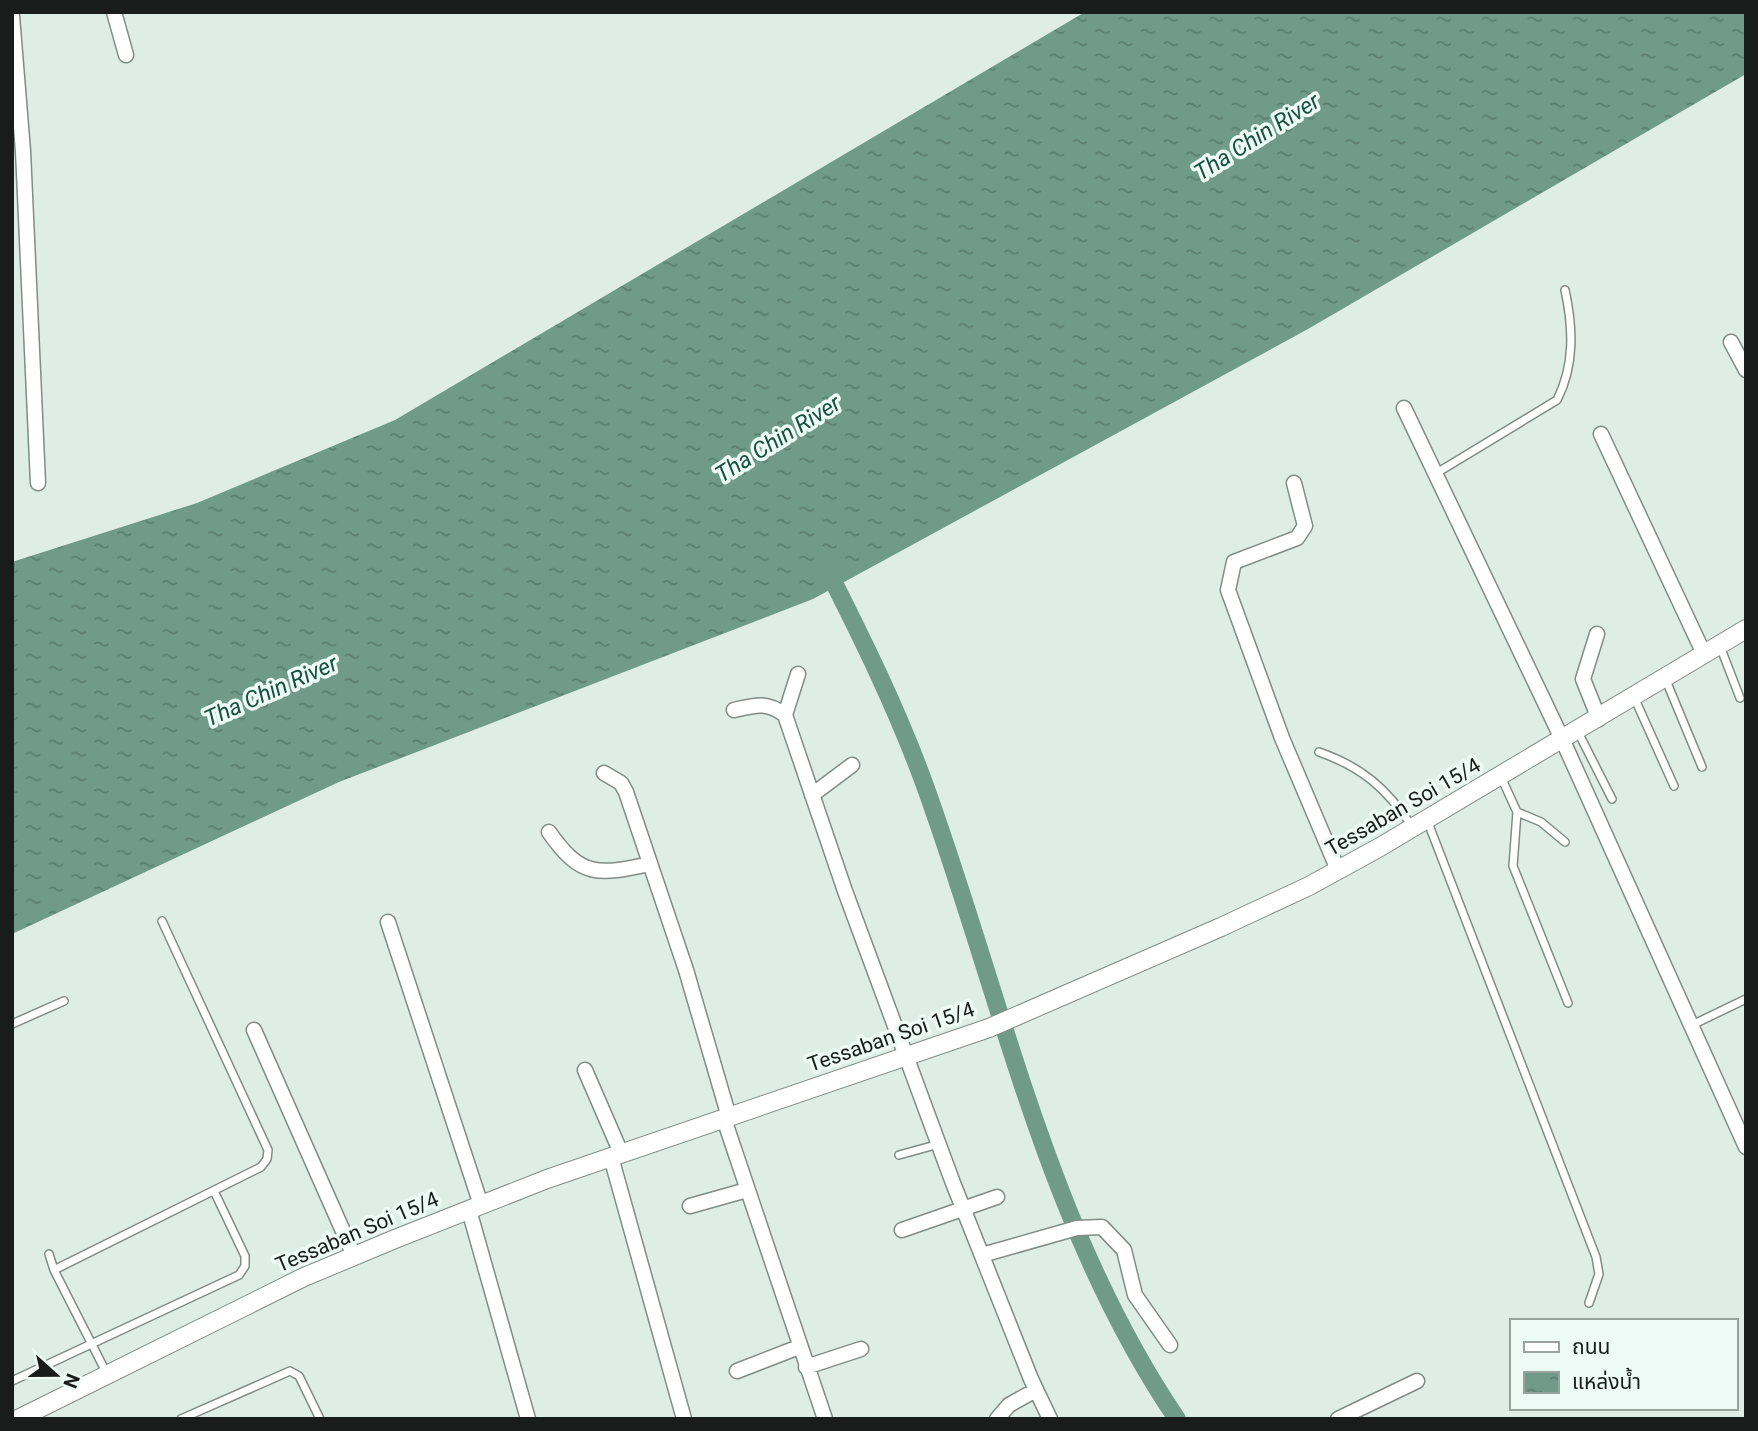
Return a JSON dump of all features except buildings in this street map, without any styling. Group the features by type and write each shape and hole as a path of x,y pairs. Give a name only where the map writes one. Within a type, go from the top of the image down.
{"street":[{"path":"114,12 126,55"},
{"path":"12,16 23,151 38,483"},
{"path":"1731,342 1746,370"},
{"path":"1404,408 1434,474 1570,736 1746,1147"},
{"path":"1601,434 1704,654"},
{"path":"1294,483 1305,526 1297,538 1234,562 1228,590 1282,738 1338,870"},
{"name":"Tessaban Soi 15/4","path":"18,1419 304,1277 354,1256 616,1155 989,1028 1221,927 1338,870 1420,824 1746,629"},
{"path":"1597,634 1583,679 1599,719"},
{"path":"785,715 798,674"},
{"path":"734,710 762,704 773,705 785,715 963,1208 1050,1419"},
{"path":"812,795 852,765"},
{"path":"604,773 621,783 626,792 686,970 747,1190 825,1419"},
{"path":"549,832 570,859 596,872 609,873 650,863"},
{"path":"388,922 475,1208 528,1419"},
{"path":"254,1030 354,1256"},
{"path":"585,1070 616,1155 684,1419"},
{"path":"690,1206 747,1190"},
{"path":"902,1230 998,1198"},
{"path":"982,1255 1084,1227 1102,1227 1124,1250 1135,1295 1170,1345"},
{"path":"737,1371 799,1347"},
{"path":"806,1367 861,1349"},
{"path":"1338,1419 1417,1381"},
{"path":"997,1419 1009,1405 1036,1390"}],"lane":[{"path":"1434,474 1557,400 1563,388 1571,347 1572,320 1565,290"},
{"path":"1720,645 1740,698"},
{"path":"1665,678 1702,767"},
{"path":"1634,697 1674,786"},
{"path":"1570,736 1612,799"},
{"path":"1319,752 1349,762 1420,824 1595,1257 1600,1274 1589,1303"},
{"path":"1501,777 1517,812 1513,866 1568,1003"},
{"path":"1517,812 1552,829 1565,842"},
{"path":"54,1270 261,1167 267,1160 268,1150 163,921"},
{"path":"1692,1025 1746,999"},
{"path":"12,1024 64,1000"},
{"path":"899,1155 939,1144"},
{"path":"12,1381 239,1275 245,1266 245,1255 214,1191"},
{"path":"49,1254 54,1270 107,1375"},
{"path":"181,1419 290,1371 299,1376 320,1419"}],"water":[{"name":"Tha Chin River","path":"1085,12 1746,12 1746,74 1308,329 813,599 339,782 12,934 12,562 197,503 395,420"}],"waterway":[{"path":"826,567 866,647 914,755 1060,1190 1094,1269 1132,1346 1177,1419"}]}
